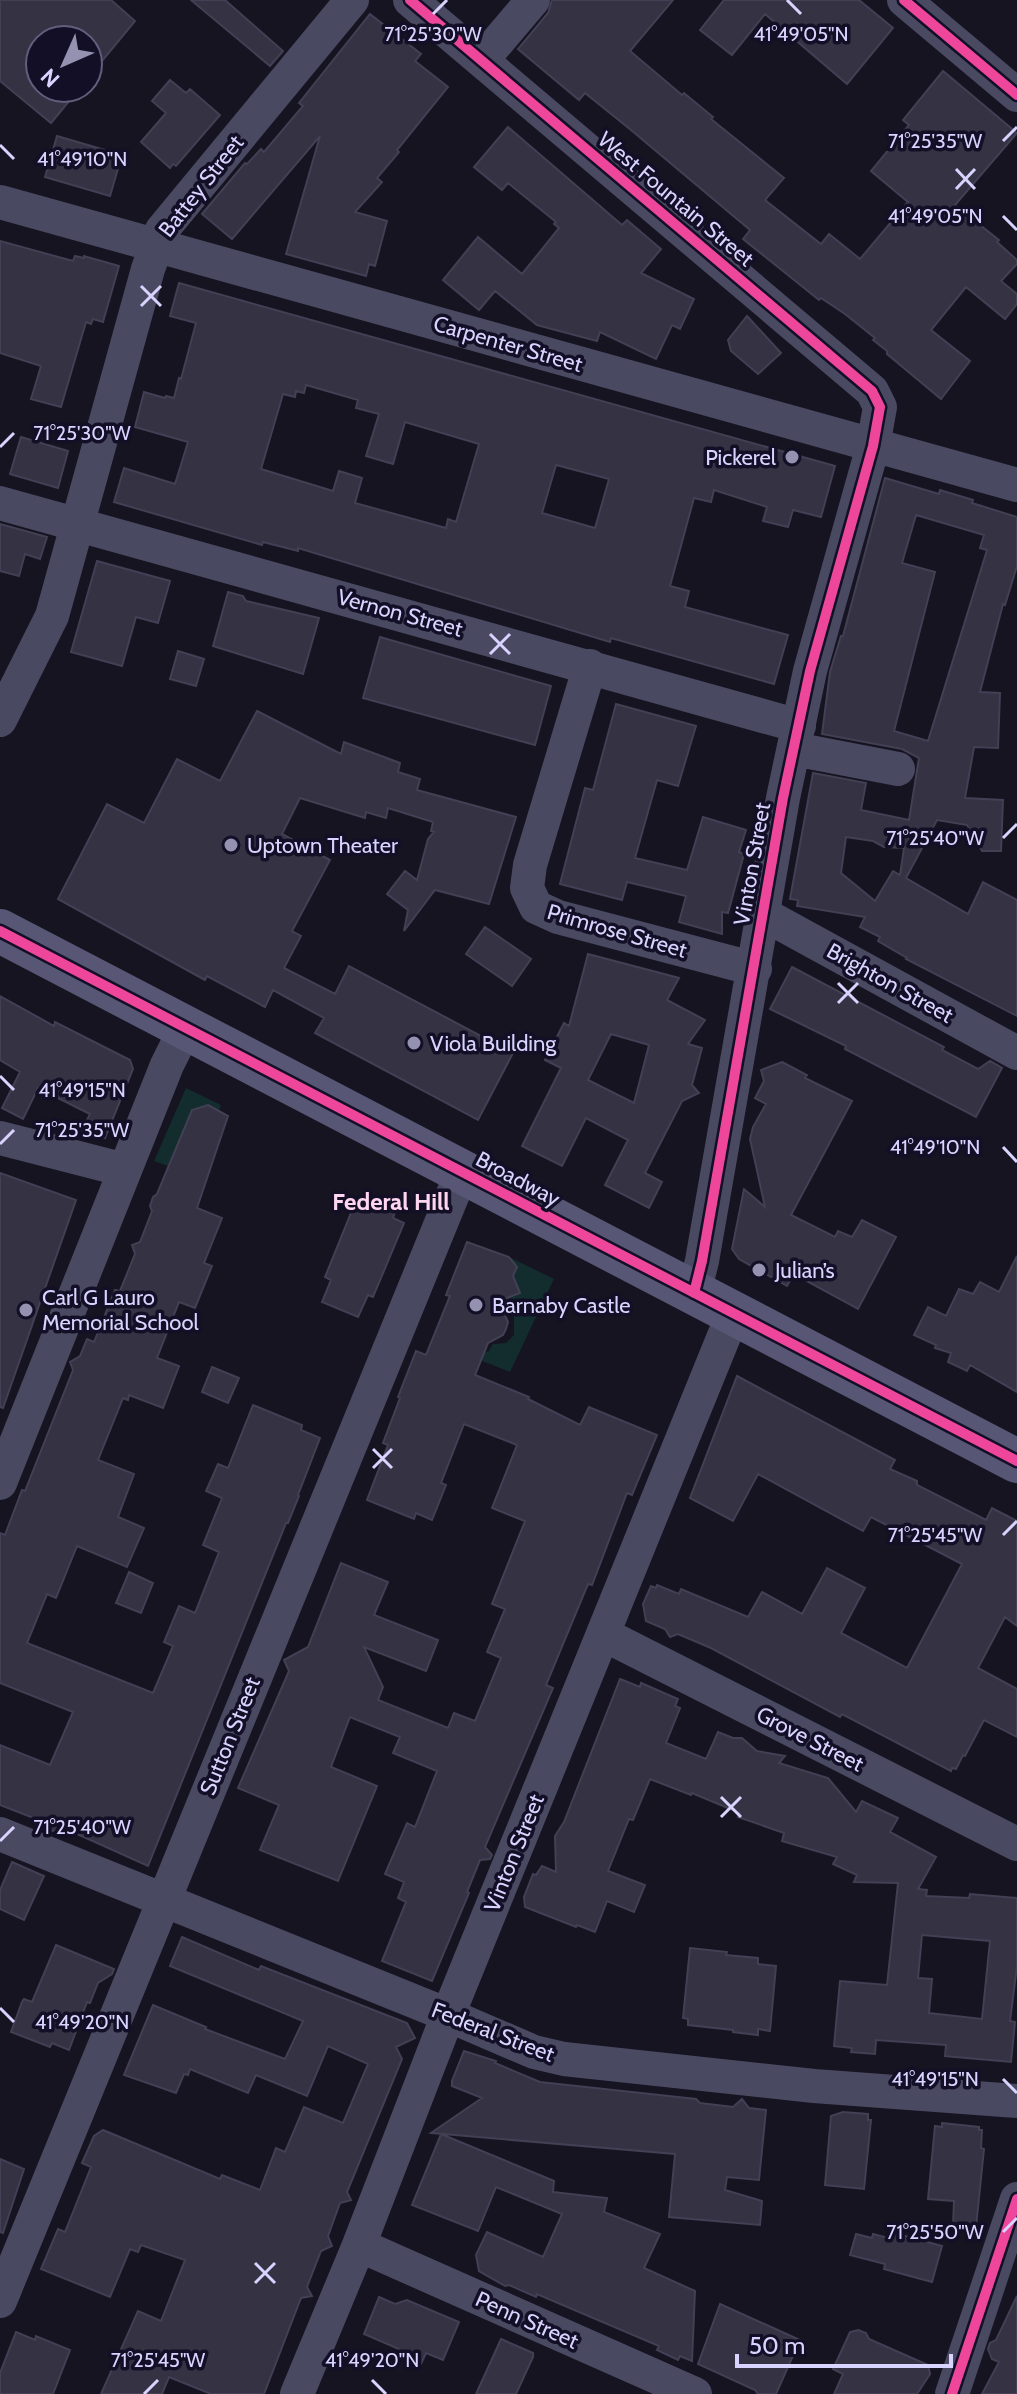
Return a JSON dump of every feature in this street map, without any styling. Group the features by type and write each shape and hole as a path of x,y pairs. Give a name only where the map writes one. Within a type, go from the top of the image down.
{"main road":[{"name":"Broadway","path":"0,931 1017,1461"}],"street":[{"name":"Battey Street","path":"0,720 52,616 162,230 352,0"},
{"name":"West Fountain Street","path":"410,0 872,391 880,407 873,446"},
{"path":"482,60 533,0"},
{"path":"904,0 1017,95"},
{"name":"Carpenter Street","path":"0,202 1017,485"},
{"name":"Vinton Street","path":"694,1293 796,738 814,656 873,446"},
{"name":"Vernon Street","path":"0,503 590,666 796,738 898,769"},
{"name":"Primrose Street","path":"590,666 530,865 527,888 536,907 558,917 755,969"},
{"name":"Brighton Street","path":"763,914 1017,1053"},
{"path":"0,1483 167,1065 186,1027"},
{"path":"0,1138 125,1170"},
{"name":"Sutton Street","path":"0,2301 462,1172"},
{"name":"Vinton Street","path":"297,2394 733,1314"},
{"name":"Grove Street","path":"603,1634 1017,1844"},
{"name":"Federal Street","path":"0,1834 534,2052 564,2059 814,2086 1017,2101"},
{"path":"952,2394 1017,2199"},
{"name":"Penn Street","path":"359,2245 695,2394"}],"green space":[{"path":"186,1088 221,1105 219,1111 208,1105 192,1110 168,1166 154,1161"},
{"path":"503,1254 554,1279 510,1372 475,1358 478,1349 488,1352 493,1344 506,1343 514,1335 514,1312 507,1301 510,1278 516,1269"}],"building":[{"path":"0,0 111,0 135,21 104,59 104,24 24,24 24,101 0,81"},
{"path":"191,0 225,0 283,51 270,66"},
{"path":"552,0 673,0 630,51 784,178 765,200 821,244 829,234 860,259 908,202 871,171 909,125 903,120 943,71 1017,133 955,205 999,240 997,242 1017,260 1017,264 1001,281 1017,294 1017,304 1005,319 966,287 931,330 970,361 941,399 887,354 873,340 875,338 845,314 821,298 819,300 743,239 750,230 631,130 585,93 579,100 518,49 548,13"},
{"path":"724,0 859,0 893,28 847,84 765,14 732,55 700,30"},
{"path":"370,14 421,54 415,61 448,87 377,178 382,182 355,212 387,221 375,266 369,264 366,276 286,254 320,136 232,239 202,214 245,163 261,149 264,152 303,106 299,103"},
{"path":"170,80 186,93 190,89 220,115 176,166 173,164 170,168 141,142 166,113 152,101"},
{"path":"28,104 67,104 51,123"},
{"path":"508,127 622,225 627,220 661,249 641,273 694,299 680,329 672,325 656,359 600,332 597,341 537,325 495,291 479,310 443,280 478,237 522,274 559,228 554,224 556,222 508,183 502,190 474,167"},
{"path":"57,136 122,155 110,196 45,177"},
{"path":"0,241 73,261 75,256 84,256 119,266 103,322 93,319 91,324 86,322 61,407 31,399 41,366 0,353"},
{"path":"179,283 835,466 821,517 793,510 788,527 763,521 767,507 714,490 711,502 694,498 670,586 689,591 685,607 788,635 774,684 611,638 610,642 298,548 298,551 263,542 262,545 114,502 124,468 175,484 188,442 135,427 144,392 174,398 181,379 196,323 170,316","holes":["306,385 358,400 356,408 379,414 366,456 393,464 405,422 479,444 456,522 448,519 446,528 355,503 362,478 339,471 333,491 261,469 283,394 295,397 296,391 304,393","556,465 609,479 595,528 542,513"]},
{"path":"747,316 781,353 758,374 731,351 728,340"},
{"path":"21,437 68,451 58,488 10,474"},
{"path":"885,478 939,494 940,490 1017,517 1017,566 1003,604 980,692 1000,693 998,748 974,747 965,798 1003,800 1001,851 982,851 967,825 937,820 906,878 968,914 983,882 1017,900 1017,1016 906,959 878,941 880,937 860,927 865,917 797,906 798,900 790,899 813,773 866,783 861,810 909,820 919,758 902,749 822,734 830,672 843,636","holes":["916,515 984,535 980,548 987,550 928,741 894,731 935,572 902,563","846,837 873,841 884,847 904,848 900,875 893,871 875,901 841,873"]},
{"path":"0,524 47,537 40,559 25,554 19,576 0,571"},
{"path":"97,561 170,581 158,623 136,617 122,666 71,652"},
{"path":"228,592 243,596 246,601 319,618 303,674 213,646"},
{"path":"380,637 551,686 535,745 363,698"},
{"path":"178,651 204,659 196,686 170,679"},
{"path":"616,704 696,726 678,786 657,780 635,858 687,870 703,817 746,830 739,852 744,854 728,913 722,912 722,934 679,922 686,896 627,882 622,900 560,884 585,788 593,790"},
{"path":"257,711 341,754 344,742 400,763 398,772 420,779 417,790 516,817 489,904 435,890 404,931 408,910 387,894 405,871 417,880 428,839 434,832 431,831 433,822 388,808 386,818 366,812 365,818 300,798 282,834 330,860 292,931 301,936 284,968 335,994 349,966 513,1053 478,1120 315,1033 324,1018 273,990 265,1007 207,976 205,980 58,899 107,804 144,823 177,759 220,781"},
{"path":"485,927 531,959 512,986 466,954"},
{"path":"588,954 679,978 667,1000 705,1020 688,1044 702,1048 692,1085 699,1093 682,1101 645,1173 662,1182 649,1208 605,1185 628,1140 586,1118 562,1166 522,1146 561,1068 545,1060 564,1023 569,1026","holes":["611,1034 649,1045 634,1103 588,1080"]},
{"path":"792,967 944,1047 942,1050 978,1069 990,1061 1002,1068 976,1117 845,1049 846,1046 770,1009"},
{"path":"0,996 54,1026 55,1022 130,1060 133,1069 105,1138 81,1132 90,1114 38,1088 23,1119 2,1108 20,1072 0,1060"},
{"path":"782,1062 807,1075 805,1078 852,1101 791,1215 835,1237 838,1231 852,1237 862,1220 896,1237 858,1309 794,1274 787,1286 739,1259 732,1249 744,1189 765,1207 750,1139 766,1104 755,1098 764,1081 761,1070"},
{"path":"208,1105 228,1116 197,1208 222,1218 204,1263 212,1266 195,1308 179,1302 157,1358 179,1366 163,1408 129,1395 128,1400 123,1398 98,1460 134,1474 118,1517 144,1528 127,1567 77,1546 56,1598 47,1594 27,1643 153,1693 173,1646 164,1642 179,1606 195,1613 219,1552 203,1545 222,1498 206,1491 218,1464 228,1468 253,1405 302,1425 301,1430 320,1438 148,1866 75,1833 59,1829 49,1832 44,1822 0,1805 0,1745 50,1765 73,1712 0,1683 0,1533 5,1535 22,1490 25,1491 73,1370 70,1362 80,1356 87,1339 94,1342 115,1290 120,1291 135,1254 132,1245 140,1242 152,1211 153,1197 157,1194 192,1110"},
{"name":"Carl G Lauro Memorial School","path":"0,1173 76,1200 3,1408 0,1407"},
{"path":"355,1203 372,1209 375,1203 395,1212 393,1218 404,1223 373,1297 368,1295 358,1317 322,1302 331,1280 325,1277"},
{"path":"467,1242 509,1257 517,1267 513,1276 520,1293 499,1301 508,1322 506,1329 503,1335 488,1343 475,1375 529,1397 580,1425 589,1407 657,1435 632,1495 627,1493 592,1585 588,1584 546,1685 553,1688 485,1847 492,1855 490,1859 480,1860 432,1981 382,1961 406,1902 398,1898 404,1882 385,1874 407,1823 415,1827 437,1771 393,1753 400,1737 350,1717 331,1767 377,1786 338,1881 260,1850 279,1805 238,1788 289,1671 284,1660 308,1647 341,1563 388,1582 374,1615 438,1640 426,1671 364,1647 383,1687 378,1700 448,1728 454,1713 475,1721 501,1658 487,1652 505,1609 492,1604 525,1521 492,1508 517,1445 464,1424 441,1483 446,1485 432,1520 416,1513 414,1519 367,1500 388,1445 383,1443 398,1397 416,1351 426,1355 450,1296 446,1295"},
{"path":"1017,1256 1017,1392 970,1365 967,1371 948,1362 951,1353 935,1348 936,1345 914,1335 928,1307 946,1316 959,1289 973,1294 980,1282 999,1292"},
{"path":"212,1367 239,1378 228,1403 202,1392"},
{"path":"737,1376 895,1460 890,1469 917,1481 917,1485 986,1520 992,1508 1017,1521 1017,1626 1005,1617 978,1668 1017,1689 1017,1737 984,1720 965,1756 951,1771 842,1714 840,1717 711,1648 678,1634 670,1637 665,1629 646,1621 643,1604 651,1586 656,1588 657,1585 679,1594 681,1589 748,1617 762,1592 802,1614 827,1568 865,1588 841,1633 907,1668 962,1564 871,1517 863,1531 758,1474 733,1521 690,1498"},
{"path":"129,1572 153,1583 141,1613 116,1603"},
{"path":"620,1679 640,1687 641,1683 678,1699 675,1706 680,1708 666,1743 706,1759 718,1732 742,1738 757,1751 785,1756 779,1763 828,1778 856,1812 862,1801 898,1818 890,1832 936,1857 918,1889 927,1890 926,1896 969,1898 970,1894 1017,1898 1017,1966 1010,2021 1015,2022 1011,2062 945,2056 946,2045 876,2040 875,2054 851,2052 852,2048 834,2046 840,1981 887,1985 898,1883 854,1882 857,1875 833,1864 837,1857 782,1841 784,1833 738,1817 740,1813 692,1793 650,1779 633,1820 629,1819 608,1871 645,1885 634,1912 607,1901 595,1932 525,1907 524,1897 533,1874 536,1875 542,1866 556,1872 555,1836 564,1822","holes":["922,1935 990,1941 982,2019 929,2013 932,1979 918,1978"]},
{"path":"12,1862 44,1876 24,1920 0,1909 0,1890"},
{"path":"182,1937 259,1970 261,1966 407,2023 415,2038 396,2047 402,2059 347,2192 351,2200 340,2203 328,2236 332,2246 321,2251 307,2287 312,2296 301,2298 264,2394 211,2394 169,2377 162,2394 101,2394 138,2311 161,2321 185,2260 141,2245 138,2252 130,2249 110,2297 41,2269 58,2229 65,2232 91,2167 82,2163 94,2136 103,2130 220,2179 222,2175 260,2190 276,2148 285,2152 304,2107 343,2123 368,2064 328,2046 307,2096 256,2075 248,2093 190,2069 188,2075 184,2074 176,2093 124,2075 153,2005 205,2029 285,2059 303,2021 170,1966"},
{"path":"56,1945 114,1969 112,1974 98,1983 90,2003 87,2002 69,2050 52,2043 50,2047 11,2032 24,1999 32,2002"},
{"path":"690,1948 758,1958 758,1964 776,1966 770,2031 758,2029 758,2035 688,2025 688,2019 683,2018"},
{"path":"464,2051 496,2061 540,2082 696,2099 700,2103 733,2107 742,2099 749,2108 766,2110 759,2180 727,2177 725,2190 762,2201 760,2225 669,2217 675,2154 431,2133 482,2098 452,2086"},
{"path":"843,2112 868,2114 868,2120 871,2120 864,2189 825,2185 831,2116"},
{"path":"942,2123 979,2127 982,2130 981,2148 984,2149 976,2227 953,2226 954,2201 928,2199 935,2126 942,2127"},
{"path":"441,2134 554,2181 553,2192 607,2198 604,2212 660,2234 644,2268 695,2291 692,2361 680,2356 678,2360 657,2350 659,2346 537,2294 536,2297 505,2286 479,2271 476,2255 487,2232 543,2257 562,2214 496,2187 478,2231 412,2205"},
{"path":"0,2159 24,2169 3,2233 0,2232"},
{"path":"894,2233 942,2246 932,2282 884,2269 885,2264 850,2255 856,2234 892,2239"},
{"path":"1017,2296 1017,2394 982,2394 999,2362 992,2359 988,2349 990,2343 996,2340"},
{"path":"379,2297 395,2304 407,2300 459,2322 443,2360 426,2353 421,2364 397,2354 399,2349 364,2334"},
{"path":"720,2304 800,2340 776,2394 758,2394 698,2364"},
{"path":"858,2330 866,2333 869,2339 928,2365 930,2374 917,2394 834,2394 843,2374 833,2369 850,2332"},
{"path":"16,2332 35,2340 36,2336 70,2350 53,2394 0,2394 0,2373"},
{"path":"501,2339 533,2353 533,2357 516,2394 476,2394"}],"cycle path":[{"path":"410,0 872,391 880,407 873,446 810,671 783,798 694,1293"},
{"path":"904,0 1017,95"},
{"path":"0,931 1017,1461"},
{"path":"952,2394 1017,2199"}],"place":[{"name":"Pickerel","path":"792,457"},
{"name":"Uptown Theater","path":"231,845"},
{"name":"Viola Building","path":"414,1043"},
{"name":"Julian’s","path":"759,1270"},
{"name":"Barnaby Castle","path":"476,1305"},
{"name":"Carl G Lauro Memorial School","path":"26,1310"}],"district":[{"name":"Federal Hill","path":"391,1201"}]}
